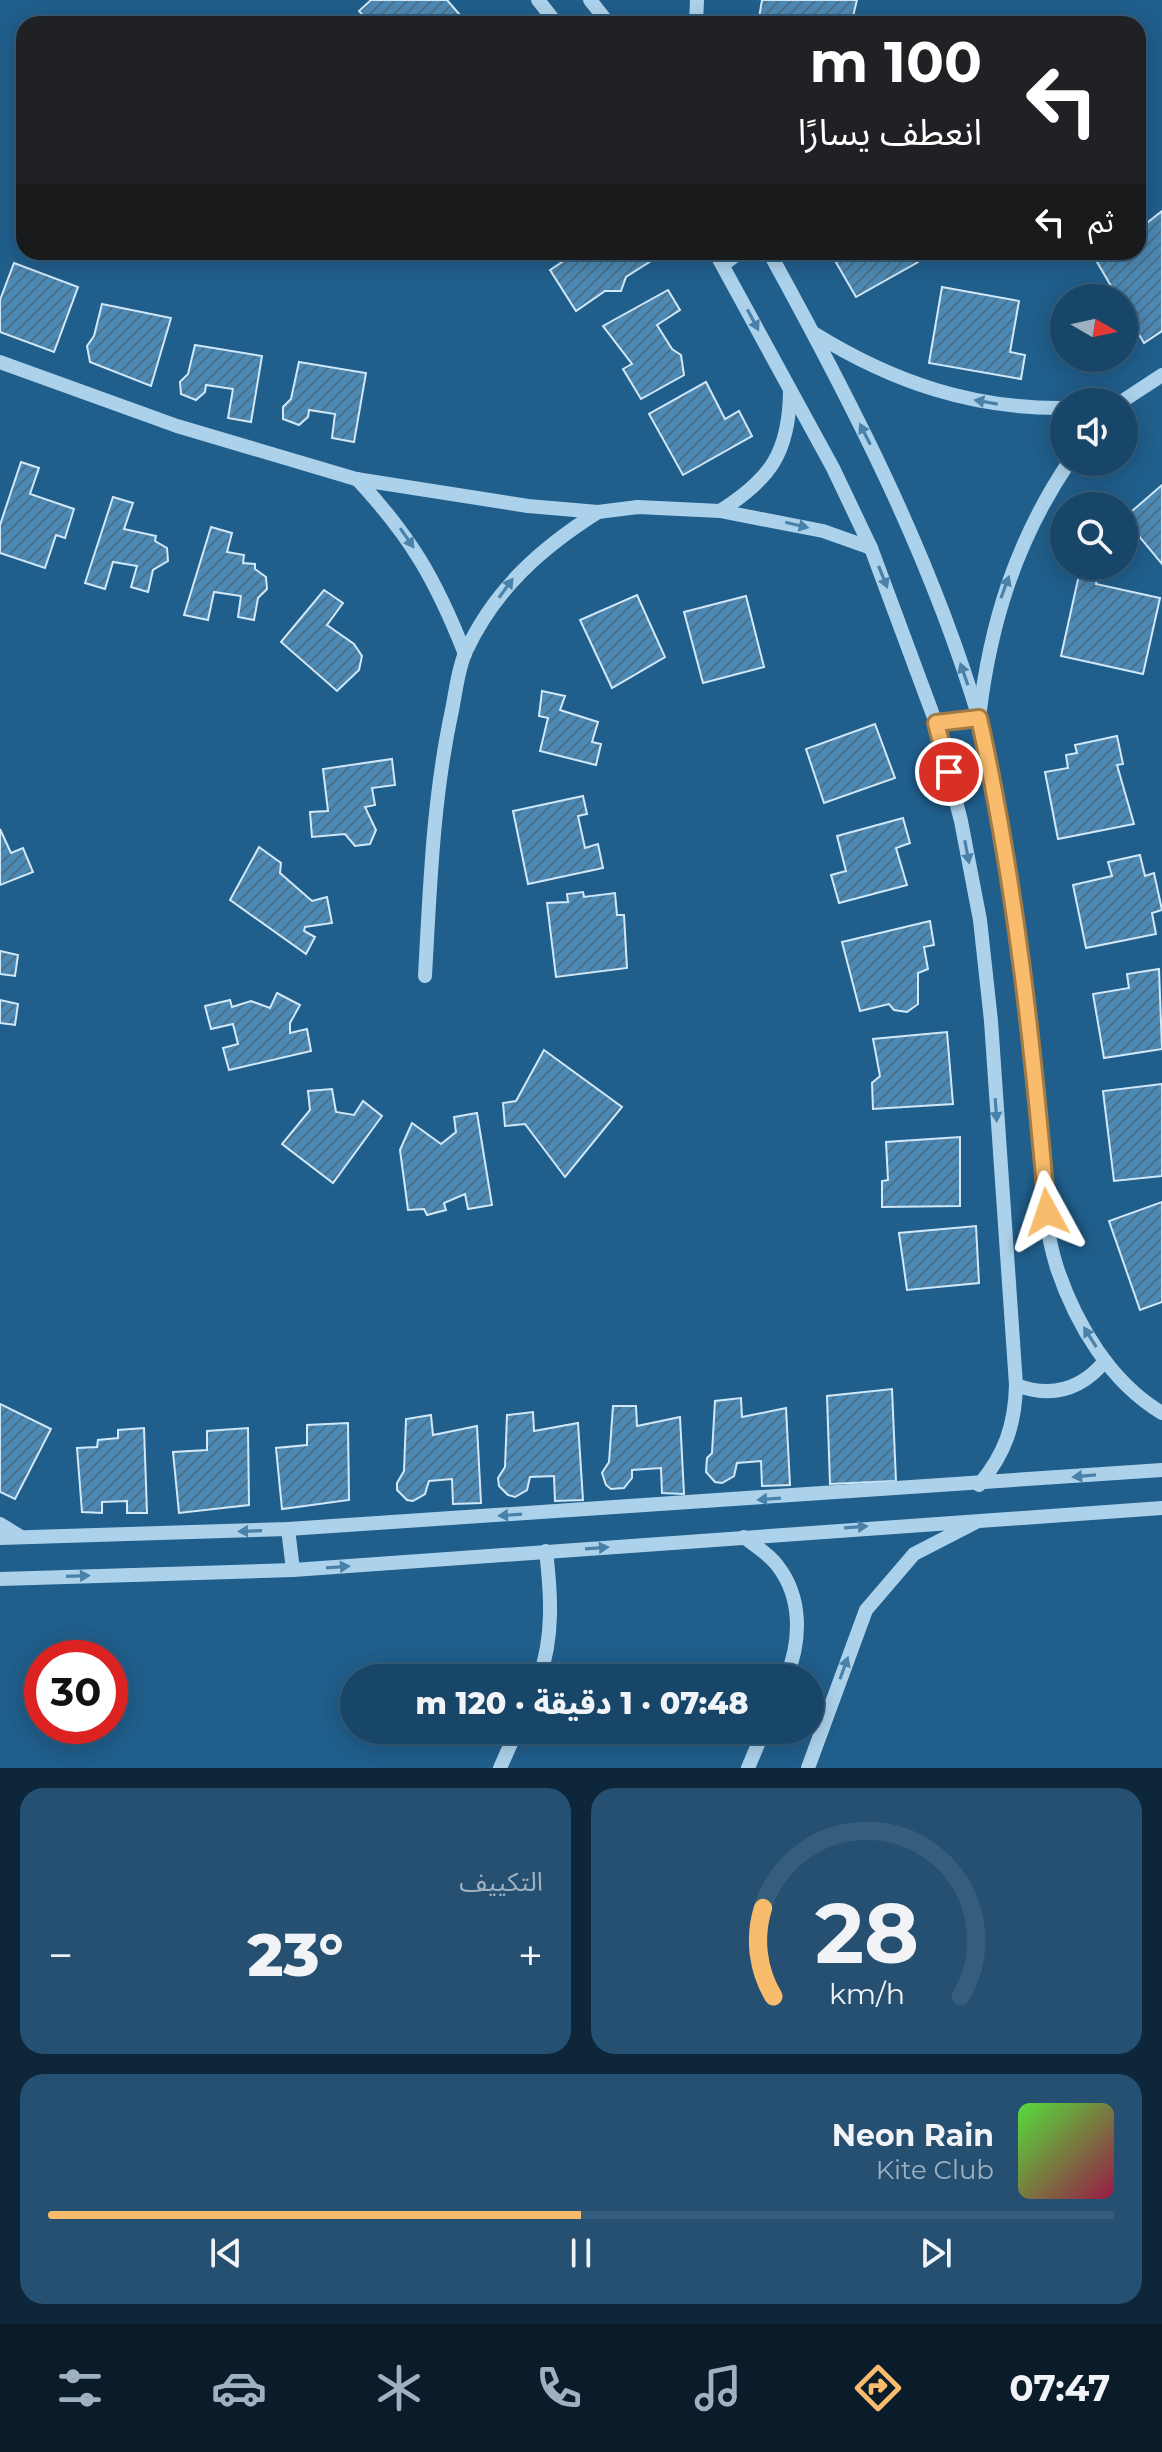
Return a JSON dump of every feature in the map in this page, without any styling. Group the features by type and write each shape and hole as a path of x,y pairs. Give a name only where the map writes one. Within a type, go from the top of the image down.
{"street":[{"path":"538,0 551,16"},
{"path":"590,0 603,16"},
{"path":"720,260 833,468 871,548 936,723 961,821 980,920 991,1021 1016,1385 1010,1435 996,1464 979,1485"},
{"path":"773,260 877,457 934,585 979,718 1005,839 1023,963 1047,1212 1056,1265 1076,1316 1105,1361 1162,1413"},
{"path":"814,334 859,361 906,382 956,397 1008,406 1050,408"},
{"path":"0,362 177,426 356,479 528,506 598,512 638,507 720,511 823,531 871,548"},
{"path":"1138,391 1162,375"},
{"path":"720,511 752,491 775,462 789,427 790,391"},
{"path":"979,718 986,661 999,604 1019,550 1060,476"},
{"path":"356,479 393,518 424,562 465,654"},
{"path":"425,976 429,867 442,760 465,654 486,615 517,574 554,540 598,512"},
{"path":"936,723 979,718"},
{"path":"1016,1385 1032,1390 1065,1390 1094,1374 1105,1361"},
{"path":"0,1538 288,1529 979,1485 1162,1470"},
{"path":"0,1579 293,1570 1162,1508"},
{"path":"808,1768 866,1610 914,1554 981,1519"},
{"path":"0,1524 22,1537"},
{"path":"288,1529 293,1570"},
{"path":"744,1537 777,1565 797,1604 796,1654 792,1664"},
{"path":"542,1664 549,1633 551,1592 546,1551"},
{"path":"500,1768 511,1744"},
{"path":"748,1768 758,1744"}],"building":[{"path":"371,0 447,0 460,15 364,16 359,11"},
{"path":"762,0 857,0 853,16 759,16"},
{"path":"1162,211 1162,331 1144,343 1138,333 1138,284 1110,284 1097,262 1146,260 1146,224"},
{"path":"565,260 651,261 626,277 621,291 605,291 576,311 550,270"},
{"path":"835,260 917,260 918,262 856,297"},
{"path":"14,263 78,287 54,352 0,332 0,300"},
{"path":"942,287 1019,301 1010,352 1025,355 1021,379 929,363"},
{"path":"668,290 680,310 657,325 672,349 681,355 684,375 641,399 623,369 632,364 603,326"},
{"path":"102,304 171,318 151,386 90,362 87,346 94,336"},
{"path":"195,345 262,356 251,422 228,418 233,389 206,385 205,392 196,400 181,394 180,382 188,374"},
{"path":"299,362 366,373 354,442 332,438 335,414 309,410 308,417 299,425 283,419 283,407 291,399"},
{"path":"706,382 725,419 739,411 752,436 683,475 649,414"},
{"path":"21,462 39,468 30,494 74,509 65,538 56,535 45,568 0,553 0,525"},
{"path":"1162,485 1162,564 1138,535 1138,506"},
{"path":"113,497 133,503 124,529 156,536 155,541 167,548 168,561 153,570 148,592 131,587 137,566 113,562 105,589 85,583"},
{"path":"211,527 232,533 227,552 244,555 243,563 255,564 255,569 266,577 267,589 258,598 254,620 238,617 241,596 214,592 208,620 184,615"},
{"path":"1078,580 1097,580 1096,584 1160,598 1143,674 1061,656"},
{"path":"324,590 343,603 327,625 354,644 362,656 359,670 337,691 281,642"},
{"path":"637,595 665,657 612,688 580,620"},
{"path":"746,596 764,667 703,683 684,612"},
{"path":"542,691 565,696 560,710 598,722 592,742 601,744 596,765 540,751 548,718 539,716"},
{"path":"875,724 895,778 824,803 806,749"},
{"path":"1117,736 1123,764 1117,765 1134,824 1058,839 1045,772 1068,768 1066,755 1077,753 1075,745"},
{"path":"392,759 395,785 372,788 375,805 365,807 376,830 370,844 355,846 345,834 312,837 310,812 328,811 323,769"},
{"path":"583,796 587,814 578,816 585,848 598,844 603,868 528,884 513,811"},
{"path":"903,818 910,843 896,848 907,885 839,903 831,875 846,871 837,836"},
{"path":"0,829 11,853 23,848 33,872 0,885"},
{"path":"259,847 281,863 280,873 312,901 327,897 332,923 305,927 304,931 315,937 306,954 230,900"},
{"path":"1140,855 1145,876 1154,873 1162,910 1152,913 1156,934 1086,948 1073,885 1112,876 1108,862"},
{"path":"583,892 584,897 615,893 617,915 624,915 627,968 556,977 547,903 568,902 567,894"},
{"path":"930,921 934,945 924,947 928,969 918,973 918,1004 907,1012 894,1010 889,1004 860,1011 842,942"},
{"path":"0,951 18,955 15,976 0,974"},
{"path":"1159,969 1162,1049 1104,1058 1093,994 1129,988 1127,974"},
{"path":"277,993 300,1005 290,1023 290,1033 307,1029 311,1051 229,1070 223,1048 238,1044 233,1024 211,1029 205,1006 230,1000 232,1007 251,1001 270,1008"},
{"path":"0,1000 18,1004 15,1025 0,1023"},
{"path":"947,1032 953,1104 873,1109 872,1083 880,1076 873,1039"},
{"path":"544,1050 622,1107 565,1177 525,1124 505,1126 503,1103 516,1101"},
{"path":"1162,1084 1162,1176 1114,1181 1103,1091"},
{"path":"332,1089 336,1112 354,1115 363,1101 382,1116 333,1183 282,1144 310,1110 308,1091"},
{"path":"477,1113 492,1205 468,1209 465,1194 444,1203 446,1210 427,1215 424,1209 408,1210 400,1150 412,1123 441,1144 456,1132 454,1117"},
{"path":"960,1137 960,1206 882,1207 882,1181 888,1180 886,1142"},
{"path":"1162,1202 1162,1302 1140,1310 1109,1221"},
{"path":"976,1226 979,1283 907,1290 899,1233"},
{"path":"892,1389 896,1481 830,1484 827,1396"},
{"path":"741,1398 742,1417 786,1408 790,1485 762,1486 761,1461 737,1463 734,1476 722,1483 715,1482 706,1472 707,1458 712,1453 715,1401"},
{"path":"0,1404 51,1429 15,1499 0,1492"},
{"path":"613,1406 636,1406 637,1426 680,1417 684,1494 662,1493 661,1468 632,1470 632,1478 624,1488 611,1489 606,1485 602,1473 609,1462"},
{"path":"533,1412 534,1431 578,1423 583,1500 555,1501 554,1476 530,1477 527,1490 515,1497 499,1486 498,1478 505,1467 507,1415"},
{"path":"431,1415 433,1435 477,1426 481,1503 453,1504 452,1479 429,1481 425,1494 413,1501 407,1500 397,1490 397,1483 404,1471 406,1419"},
{"path":"348,1423 349,1500 282,1509 276,1448 307,1445 307,1425"},
{"path":"144,1428 147,1513 127,1513 127,1501 102,1502 102,1513 82,1512 77,1448 97,1447 98,1440 118,1438 118,1430"},
{"path":"248,1428 249,1505 179,1513 173,1452 207,1450 207,1431"}],"route":[{"path":"949,772 936,723 979,718 1005,839 1023,963 1047,1212"}]}
